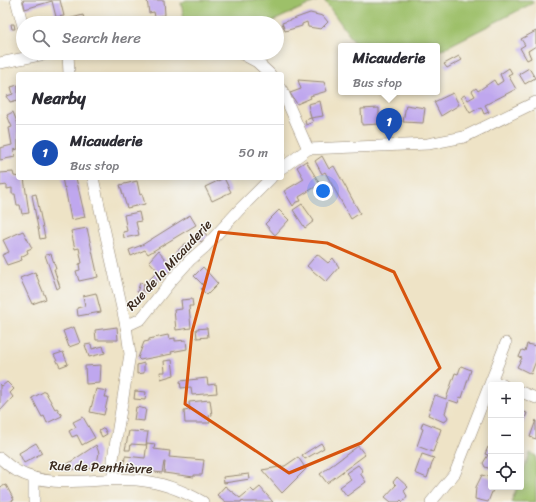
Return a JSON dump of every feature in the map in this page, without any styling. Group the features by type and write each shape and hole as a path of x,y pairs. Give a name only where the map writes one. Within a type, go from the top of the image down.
{"street":[{"path":"16,0 21,16"},
{"path":"0,63 16,59"},
{"path":"68,60 69,72"},
{"path":"253,60 268,72"},
{"path":"284,95 308,149"},
{"path":"284,167 308,149 428,144 464,137 536,102"},
{"path":"93,180 126,326"},
{"name":"Rue de la Micauderie","path":"113,479 113,459 130,354 126,326 141,319 185,265 269,180"},
{"path":"431,502 455,473 506,343"},
{"path":"524,393 536,398"},
{"name":"Rue de Penthièvre","path":"0,458 16,471 34,478 68,482 113,479 155,482 179,489 202,502"},
{"path":"34,478 34,502"}],"highlighted area":[{"path":"219,232 327,243 394,272 440,368 361,443 289,473 185,404 192,332"}],"green space":[{"path":"186,0 319,0 284,16 184,16 181,3"},
{"path":"324,0 532,0 533,3 440,50 440,43 355,43"},
{"path":"530,453 536,456 536,502 511,502 516,490 524,490 524,469"}],"building":[{"path":"23,0 60,0 64,16 56,16 52,1 25,9"},
{"path":"147,0 164,0 165,15 155,16 154,12 149,13"},
{"path":"310,13 323,16 328,22 321,29 308,27 307,22 302,24 302,26 285,31 284,22"},
{"path":"11,24 14,24 15,29 12,29"},
{"path":"536,31 536,46 528,51 531,58 527,60 520,48 525,45 521,39"},
{"path":"459,56 462,60 447,68 444,64"},
{"path":"509,68 512,73 508,75 516,89 485,105 489,112 484,114 481,107 470,113 461,97 465,95 468,100 475,96 472,91 476,88 478,91 494,80 497,85 503,81 500,74"},
{"path":"529,68 535,78 525,84 519,74"},
{"path":"298,80 324,82 327,91 310,96 311,98 297,104 290,93 301,89"},
{"path":"16,86 16,100 10,102 7,96 13,94 11,87"},
{"path":"453,93 459,105 441,116 434,102"},
{"path":"320,101 323,116 311,118 308,104"},
{"path":"406,105 425,108 423,123 403,122"},
{"path":"379,108 379,124 362,125 361,109"},
{"path":"13,112 16,119 15,157 0,160 0,148 12,145 9,128 12,127 7,115"},
{"path":"311,118 313,122 306,125 305,120"},
{"path":"322,156 329,169 334,166 360,213 351,219 325,172 322,174 315,161"},
{"path":"306,161 320,184 299,197 301,201 296,202 293,206 284,191 304,179 297,167"},
{"path":"13,172 14,176 16,176 16,180 24,180 29,213 22,214 20,205 17,205 15,194 12,194 12,188 7,189 7,185 0,186 0,173"},
{"path":"62,180 76,180 85,217 71,220 65,187 64,188"},
{"path":"220,180 225,180 231,192 212,201 205,187"},
{"path":"137,181 140,195 142,194 145,204 127,208 120,185"},
{"path":"36,194 45,238 40,239 32,195"},
{"path":"302,204 314,221 305,228 293,210"},
{"path":"279,210 289,220 275,235 265,224"},
{"path":"139,212 141,221 136,222 139,235 124,238 123,232 127,231 124,215"},
{"path":"190,215 196,225 148,254 145,250 131,256 129,250 142,245"},
{"path":"87,228 98,277 79,281 76,271 80,270 79,264 82,263 79,248 75,249 71,231"},
{"path":"203,230 208,237 201,242 196,235"},
{"path":"23,231 32,248 27,250 28,253 21,257 22,260 7,265 2,255 9,252 3,240"},
{"path":"186,243 191,250 182,258 177,251"},
{"path":"158,251 173,268 160,281 157,278 157,282 154,285 152,283 148,293 143,291 146,283 158,271 149,261"},
{"path":"51,254 60,287 57,289 45,255"},
{"path":"317,254 328,263 333,258 339,267 326,282 307,266"},
{"path":"203,267 218,284 207,295 201,289 204,286 194,276"},
{"path":"35,272 46,299 32,304 20,278"},
{"path":"140,283 144,284 141,293 137,292"},
{"path":"96,293 101,312 78,316 77,308 85,306 83,296"},
{"path":"192,299 193,306 189,306 191,328 176,330 174,310 182,309 181,300"},
{"path":"74,327 80,343 69,347 63,331"},
{"path":"117,327 118,340 96,340 95,330"},
{"path":"207,328 208,337 197,338 196,329"},
{"path":"168,335 169,339 175,338 175,341 186,340 187,349 171,352 172,354 140,360 138,358 144,342 149,341 149,339"},
{"path":"91,344 92,349 103,346 105,353 89,357 85,345"},
{"path":"527,344 536,346 536,361 531,374 517,367 522,358 519,357 522,350 525,351"},
{"path":"63,352 68,364 60,367 54,355"},
{"path":"172,360 174,375 161,379 160,372 165,372 164,361"},
{"path":"144,363 144,373 137,374 137,365"},
{"path":"101,365 100,383 86,384 85,366"},
{"path":"461,366 471,370 462,398 460,397 458,403 449,400 445,413 448,417 444,422 428,415 435,395 446,399 455,373 458,374"},
{"path":"207,378 208,385 216,384 217,393 192,395 191,387 181,388 180,381"},
{"path":"7,382 14,389 10,393 13,397 0,411 0,384 2,386"},
{"path":"96,389 107,391 105,397 108,397 104,415 90,412"},
{"path":"45,391 55,409 57,408 62,416 47,423 44,416 42,417 32,398"},
{"path":"135,391 146,392 145,400 134,399"},
{"path":"210,400 212,415 209,416 210,423 185,423 184,411 190,410 189,402"},
{"path":"136,407 146,409 144,421 134,420"},
{"path":"524,412 527,413 524,421"},
{"path":"83,417 95,438 82,445 77,435 72,437 69,431 76,427 73,422"},
{"path":"536,420 536,439 530,437"},
{"path":"423,422 441,429 433,452 417,446 423,429 421,428"},
{"path":"104,428 107,434 102,437 99,431"},
{"path":"129,431 148,432 146,445 131,444 130,450 125,450"},
{"path":"36,443 42,453 24,463 19,453"},
{"path":"147,443 155,444 154,449 170,451 169,457 204,460 202,475 194,475 194,477 164,473 165,462 162,473 124,468 125,456 145,458"},
{"path":"321,443 324,448 305,459 302,455"},
{"path":"96,445 99,453 96,468 66,470 66,465"},
{"path":"358,446 365,455 327,483 320,474"},
{"path":"488,447 488,455 485,454"},
{"path":"422,454 434,458 427,478 415,473"},
{"path":"488,455 488,468 485,467 483,463"},
{"path":"298,457 306,469 282,493 262,470 285,466"},
{"path":"358,465 363,471 360,473 366,482 347,496 340,487 351,479 346,473"},
{"path":"249,474 250,479 224,483 223,477"},
{"path":"482,475 488,477 488,490 493,490 488,502 475,499 476,487"},
{"path":"397,477 408,487 404,491 407,496 403,502 401,500 399,502 391,502 385,497 396,485 393,482"},
{"path":"6,485 14,500 9,502 0,502 0,487"},
{"path":"225,486 240,498 251,489 254,492 260,487 273,502 244,502 242,500 241,502 226,502 217,495"}],"place":[{"name":"Micauderie","path":"389,141"}]}
